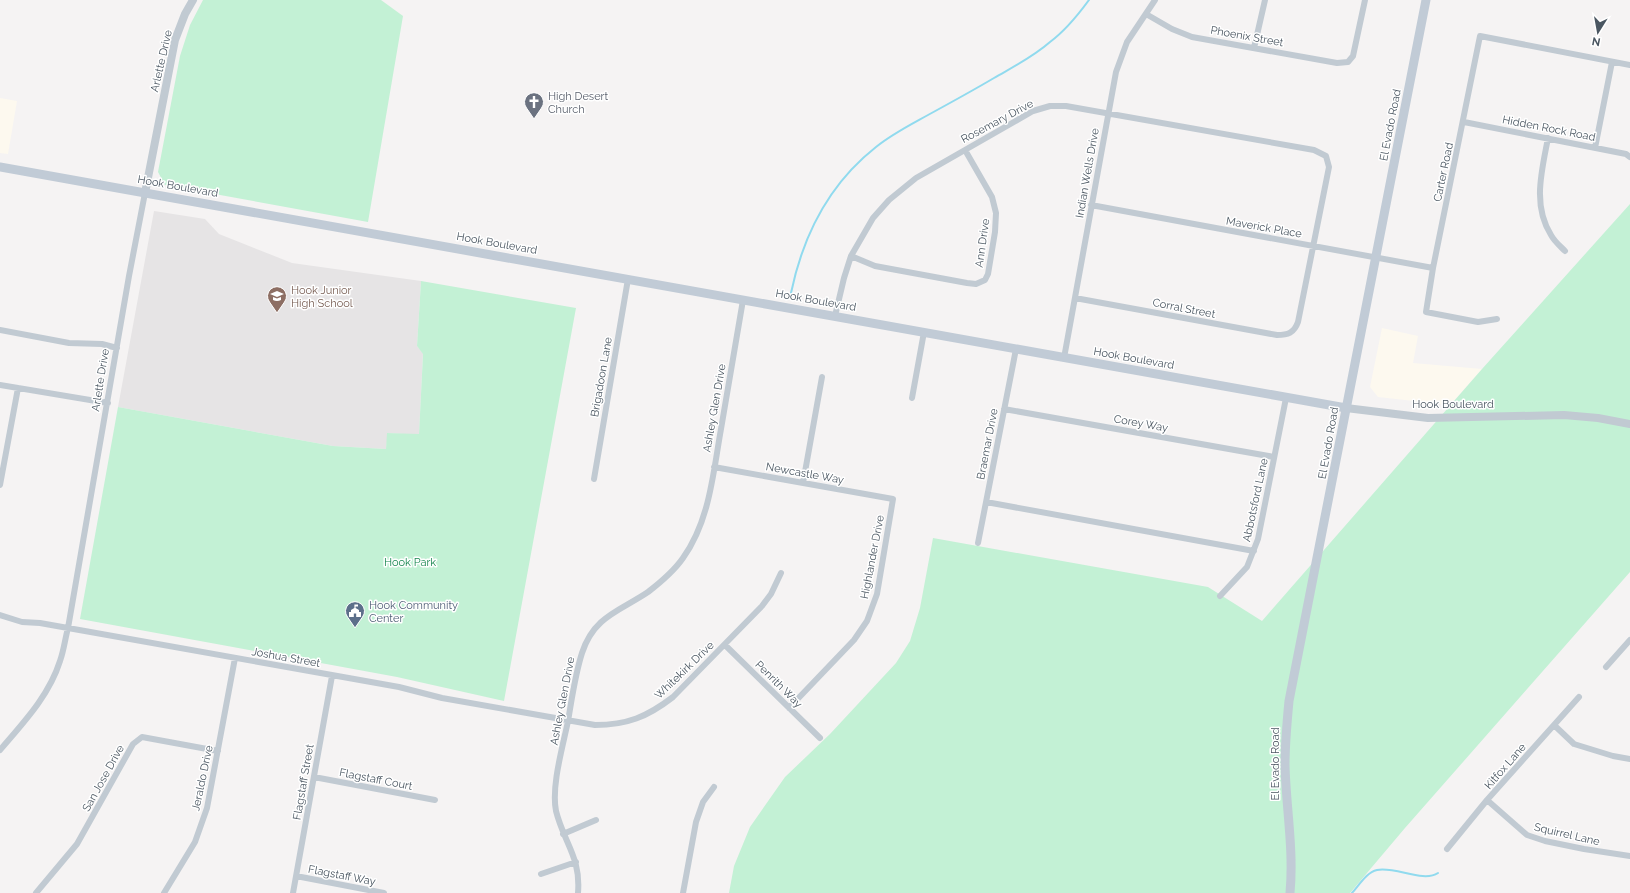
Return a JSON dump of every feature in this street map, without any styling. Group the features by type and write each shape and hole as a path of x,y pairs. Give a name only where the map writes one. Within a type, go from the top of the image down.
{"main road":[{"name":"El Evado Road","path":"1290,893 1290,861 1285,764 1287,717 1426,0"},
{"name":"Hook Boulevard","path":"0,167 1346,408"}],"street":[{"name":"Arlette Drive","path":"0,750 25,721 44,695 60,661 68,628 145,193 175,40 185,14 193,0"},
{"name":"Indian Wells Drive","path":"1064,358 1118,64 1127,42 1155,0"},
{"path":"1254,48 1265,0"},
{"name":"Phoenix Street","path":"1146,14 1172,29 1192,37 1337,63 1348,62 1353,56 1365,0"},
{"name":"Carter Road","path":"1497,319 1478,322 1426,312 1480,36 1612,62"},
{"path":"1595,148 1612,62 1630,65"},
{"name":"Rosemary Drive","path":"835,316 851,256 873,218 889,200 916,178 1033,111 1050,106 1066,106 1108,113 1314,150 1326,156 1329,168 1314,246"},
{"name":"Hidden Rock Road","path":"1464,122 1626,154 1630,157"},
{"path":"1548,138 1540,181 1540,211 1551,235 1565,251"},
{"name":"Ann Drive","path":"851,256 875,266 952,280 976,284 984,280 988,274 995,232 996,213 992,197 965,150"},
{"name":"Maverick Place","path":"1091,205 1434,268"},
{"name":"Corral Street","path":"1075,298 1277,335 1290,334 1296,328 1298,322 1314,246"},
{"name":"Brigadoon Lane","path":"594,479 628,279"},
{"name":"Ashley Glen Drive","path":"578,893 579,877 576,862 563,834 556,810 555,788 579,664 588,639 599,625 612,612 647,592 674,569 694,540 708,502 744,300"},
{"path":"0,330 69,343 102,344 117,348"},
{"path":"912,398 924,332"},
{"name":"Braemar Drive","path":"978,544 1016,349"},
{"path":"804,483 822,377"},
{"path":"0,385 108,403"},
{"path":"0,482 18,388"},
{"name":"Abbotsford Lane","path":"1220,596 1247,566 1258,539 1286,398"},
{"name":"Hook Boulevard","path":"1346,408 1416,417 1451,418 1564,415 1598,418 1630,424"},
{"name":"Corey Way","path":"1004,409 1274,457"},
{"name":"Newcastle Way","path":"714,467 893,499"},
{"name":"Highlander Drive","path":"789,708 854,640 866,620 877,594 893,499"},
{"path":"986,502 1254,551"},
{"name":"Whitekirk Drive","path":"568,720 595,725 611,725 640,718 658,709 672,698 762,606 771,594 781,573"},
{"name":"Joshua Street","path":"0,615 22,622 40,623 399,687 442,698 568,720"},
{"path":"1606,667 1629,643"},
{"name":"Penrith Way","path":"725,645 820,738"},
{"name":"Jeraldo Drive","path":"164,893 194,842 207,808 235,658"},
{"name":"Flagstaff Street","path":"293,893 332,676"},
{"name":"Kitfox Lane","path":"1447,849 1579,697"},
{"path":"1554,725 1574,744 1614,756 1630,759"},
{"name":"San Jose Drive","path":"36,893 78,844 133,744 142,737 218,751"},
{"name":"Flagstaff Court","path":"314,777 435,800"},
{"path":"683,893 696,822 703,802 714,786"},
{"name":"Squirrel Lane","path":"1488,800 1527,835 1545,841 1584,849 1630,856"},
{"path":"563,834 596,820"},
{"path":"541,874 576,862"},
{"name":"Flagstaff Way","path":"296,876 384,893"}],"shaded area":[{"path":"0,98 17,101 8,154 0,153"},
{"name":"Hook Junior High School","path":"154,211 205,219 219,234 292,263 421,281 417,346 423,353 419,435 388,433 386,449 333,446 118,407"},
{"path":"1382,328 1418,336 1413,363 1482,369 1450,405 1378,397 1370,387"}],"green space":[{"path":"203,0 381,0 403,16 368,222 165,185 158,172 180,56 190,25"},
{"path":"1630,204 1630,572 1405,828 1350,893 729,893 734,866 750,827 785,777 830,734 896,663 910,641 920,608 933,538 1208,587 1262,621 1482,369"},
{"name":"Hook Park","path":"421,281 576,308 504,701 397,677 80,619 118,407 333,446 386,449 387,433 419,434 423,354 417,346"}],"waterway":[{"path":"791,293 803,251 820,212 845,177 859,162 882,142 908,126 1023,62 1056,38 1076,17 1089,0"},
{"path":"1352,893 1370,873 1377,870 1384,869 1425,876 1432,876 1438,873"}],"place":[{"name":"High Desert Church","path":"534,119"},
{"name":"Hook Junior High School","path":"277,313"},
{"name":"Hook Community Center","path":"355,628"}]}
